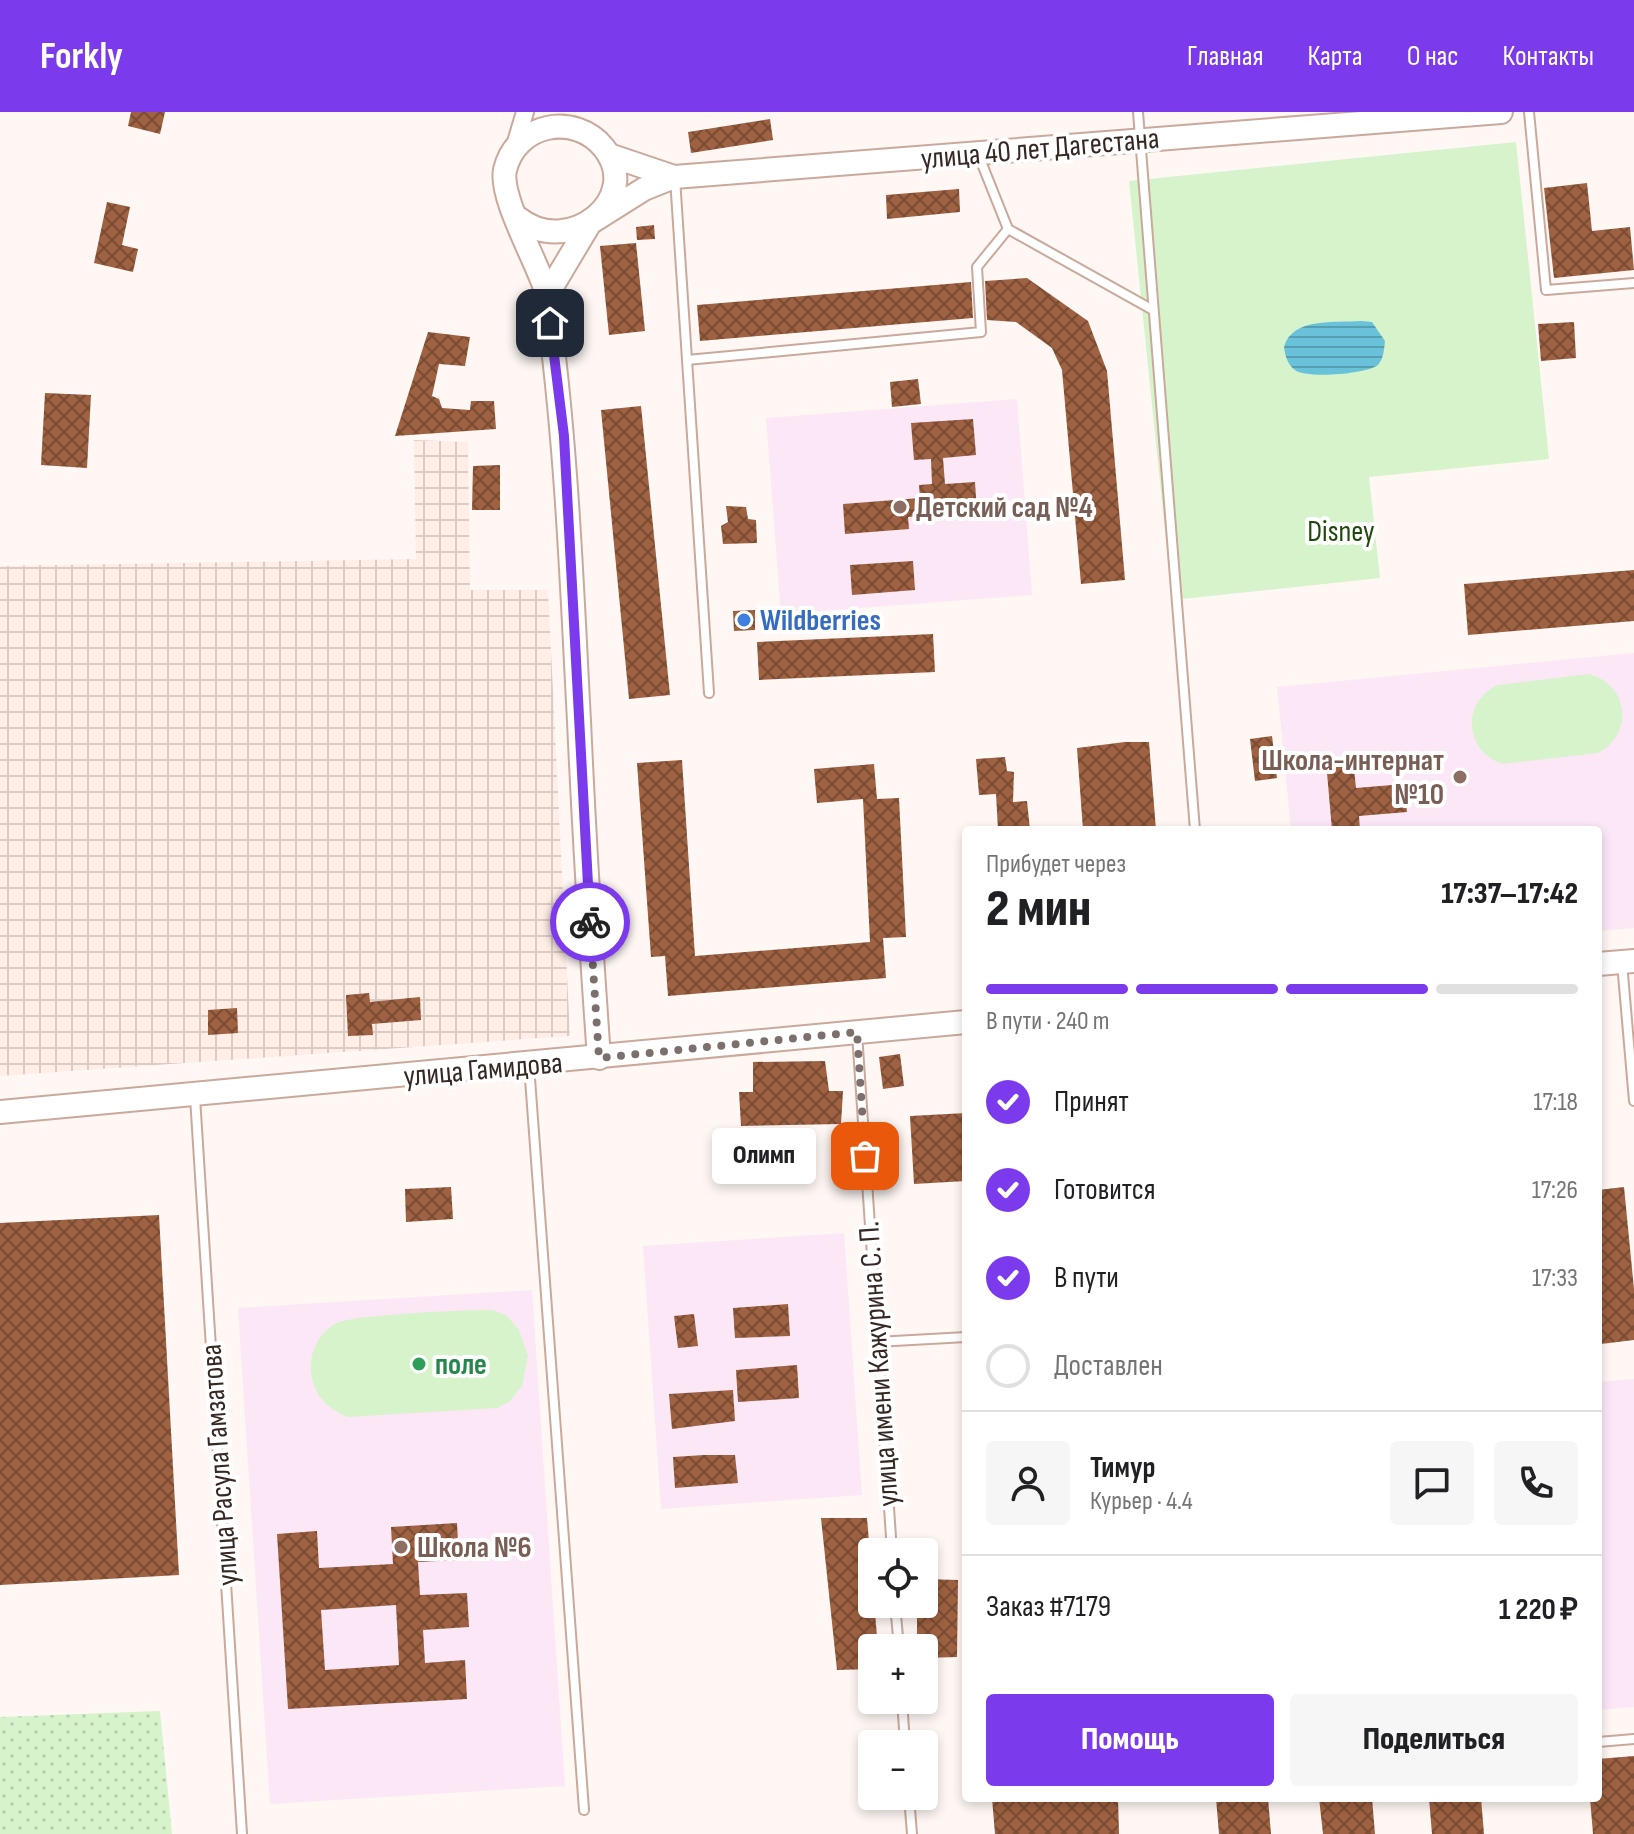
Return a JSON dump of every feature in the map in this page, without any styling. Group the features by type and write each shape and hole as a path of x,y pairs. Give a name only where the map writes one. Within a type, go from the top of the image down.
{"street":[{"path":"525,112 505,170 505,190 547,295 564,436 599,1058"},
{"path":"547,295 612,191 614,171 609,155 566,112"},
{"name":"улица 40 лет Дагестана","path":"674,177 1141,140 1300,120 1487,113"},
{"path":"514,149 542,128 555,126 582,131"},
{"path":"609,155 674,177"},
{"path":"518,218 532,228 555,233 571,232 644,189 674,177"},
{"path":"1602,964 1628,961"},
{"name":"улица Гамидова","path":"0,1112 962,1022"}],"lane":[{"path":"1138,112 1195,826"},
{"path":"1529,112 1546,290 1634,283"},
{"path":"978,153 1008,229 1153,310"},
{"path":"674,177 709,693"},
{"path":"687,360 981,332 977,267 1008,229"},
{"path":"1628,961 1634,1101"},
{"name":"улица имени Кажурина С. П.","path":"857,1032 891,1538"},
{"path":"529,1064 584,1810"},
{"name":"улица Расула Гамзатова","path":"195,1096 242,1834"},
{"path":"876,1342 962,1337"},
{"path":"1602,1742 1634,1739"},
{"path":"910,1810 912,1834"}],"shaded area":[{"name":"Детский сад №4","path":"1017,399 1032,595 781,614 766,418"},
{"path":"414,440 468,442 470,590 548,590 570,1036 0,1076 0,566 416,559"},
{"name":"Школа-интернат №10","path":"1634,653 1634,928 1602,931 1602,826 1291,826 1277,687"},
{"path":"844,1233 862,1495 661,1509 643,1246"},
{"name":"Школа №6","path":"532,1290 565,1786 270,1804 238,1308"},
{"path":"1634,1379 1634,1707 1602,1710 1602,1382"}],"green space":[{"name":"Disney","path":"1516,142 1549,459 1369,477 1380,578 1172,600 1129,181"},
{"path":"1589,674 1612,688 1619,699 1622,723 1610,745 1598,753 1503,764 1481,749 1472,726 1473,714 1486,692 1498,685"},
{"name":"поле","path":"493,1310 507,1316 519,1330 528,1356 522,1386 509,1402 497,1408 348,1417 330,1407 317,1392 311,1370 313,1353 325,1331 339,1322 389,1315"},
{"path":"160,1711 172,1834 0,1834 0,1717"}],"water":[{"path":"1328,322 1372,322 1385,341 1378,365 1362,371 1323,375 1301,373 1289,363 1284,347 1296,331"}],"building":[{"path":"131,112 165,112 160,134 128,126"},
{"path":"770,119 773,140 691,153 688,132"},
{"path":"1587,183 1592,231 1630,227 1634,270 1554,278 1544,188"},
{"path":"959,189 960,212 887,219 886,195"},
{"path":"107,202 130,207 122,245 138,249 133,272 94,263"},
{"path":"654,225 655,239 637,240 636,227"},
{"path":"636,243 645,331 609,335 600,246"},
{"path":"1027,278 1088,321 1107,371 1125,580 1081,584 1062,370 1052,348 1016,322 987,320 985,281"},
{"path":"971,282 973,318 700,341 697,305"},
{"path":"1574,322 1576,358 1541,361 1538,324"},
{"path":"428,332 470,337 465,366 439,364 432,396 439,399 442,408 470,410 471,401 494,401 496,429 395,436"},
{"path":"918,379 921,404 892,407 890,382"},
{"path":"45,393 91,395 87,468 41,465"},
{"path":"641,406 670,695 629,699 601,410"},
{"path":"973,419 976,455 943,458 945,484 975,482 977,512 908,517 909,529 845,534 843,504 920,498 919,485 932,484 931,459 914,460 911,423"},
{"path":"500,465 500,510 472,510 473,466"},
{"path":"726,506 746,507 748,519 756,520 757,543 723,544 721,526 728,522"},
{"path":"913,561 915,590 852,595 850,565"},
{"path":"1634,570 1634,621 1468,635 1464,584"},
{"name":"Wildberries","path":"755,610 755,630 734,631 733,611"},
{"path":"933,634 935,672 759,680 757,642"},
{"path":"1272,736 1277,778 1255,781 1250,739"},
{"path":"1149,742 1156,826 1083,826 1077,748"},
{"path":"1005,757 1007,771 1014,772 1013,802 1027,801 1030,826 998,826 996,794 979,795 976,759"},
{"path":"1353,759 1356,788 1404,784 1407,812 1359,816 1360,826 1332,826 1326,761"},
{"path":"682,760 695,956 870,942 863,799 817,803 814,769 874,764 877,799 899,798 906,937 883,938 886,978 668,996 665,956 651,957 637,763"},
{"path":"369,993 370,1002 420,997 421,1020 372,1024 373,1035 348,1036 346,995"},
{"path":"237,1008 238,1033 208,1035 208,1010"},
{"path":"900,1054 904,1086 883,1089 879,1057"},
{"path":"825,1061 829,1091 843,1091 841,1124 741,1126 739,1092 753,1092 753,1062"},
{"path":"962,1113 962,1181 914,1184 910,1116"},
{"path":"765,1160 766,1179 741,1180 740,1161"},
{"path":"451,1187 453,1219 406,1222 405,1189"},
{"path":"1624,1187 1634,1289 1634,1340 1602,1344 1602,1190"},
{"path":"159,1215 179,1575 0,1585 0,1223"},
{"path":"788,1304 790,1336 735,1338 733,1308"},
{"path":"694,1314 698,1346 678,1348 674,1316"},
{"path":"797,1365 799,1398 738,1402 736,1370"},
{"path":"733,1390 735,1421 672,1429 669,1394"},
{"path":"735,1455 738,1483 675,1488 673,1457"},
{"path":"821,1518 867,1518 869,1538 858,1538 858,1618 875,1618 877,1634 858,1634 858,1669 837,1670"},
{"path":"457,1523 459,1560 418,1562 420,1595 467,1593 469,1627 423,1630 425,1663 465,1660 467,1699 288,1709 277,1534 317,1531 319,1568 393,1564 391,1527","holes":["396,1605 399,1665 325,1670 321,1610"]},
{"path":"938,1579 958,1580 957,1657 938,1658 938,1634 917,1634 917,1618 938,1618"},
{"path":"1634,1756 1634,1834 1593,1834 1590,1802 1602,1802 1602,1759"},
{"path":"992,1802 1118,1802 1119,1834 995,1834"},
{"path":"1216,1802 1268,1802 1271,1834 1219,1834"},
{"path":"1319,1802 1372,1802 1375,1834 1323,1834"},
{"path":"1429,1802 1481,1802 1484,1834 1432,1834"}],"way so far":[{"path":"590,922 599,1058 857,1032 865,1156"}],"place":[{"name":"Детский сад №4","path":"900,507"},
{"name":"Wildberries","path":"744,620"},
{"name":"Школа-интернат №10","path":"1460,777"},
{"name":"Олимп","path":"865,1156"},
{"name":"поле","path":"419,1364"},
{"name":"Школа №6","path":"401,1547"}],"route":[{"path":"550,323 564,436 590,922"}]}
